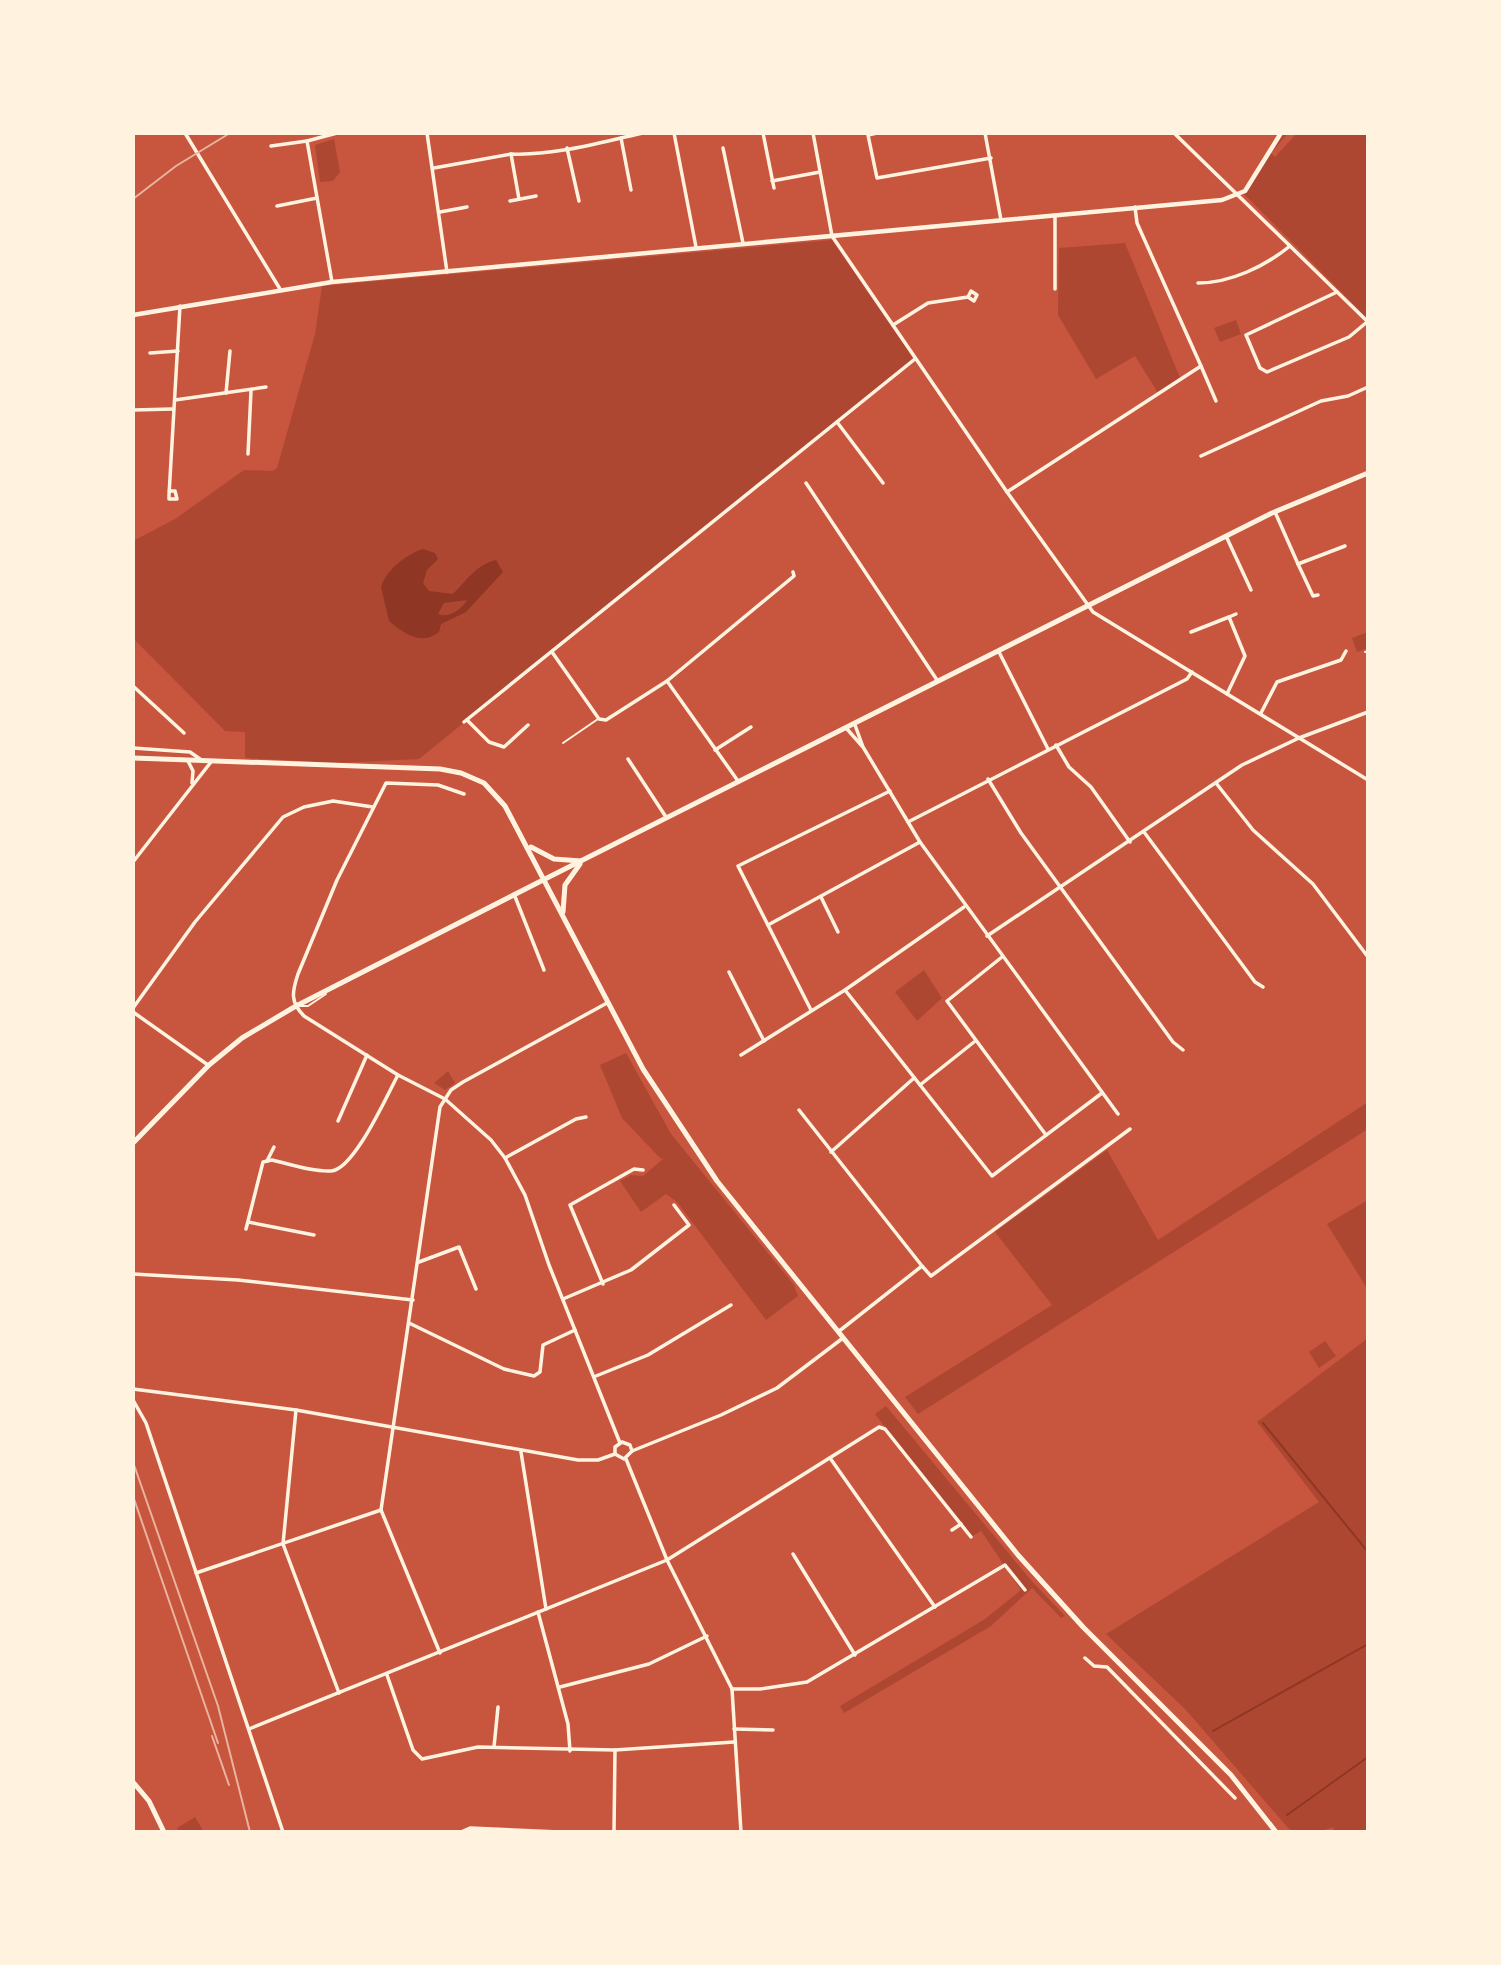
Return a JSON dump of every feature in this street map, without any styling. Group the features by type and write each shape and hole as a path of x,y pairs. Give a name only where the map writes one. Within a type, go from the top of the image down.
{"main road":[{"path":"133,1143 209,1065 242,1038 296,1006 1226,536 1275,512 1368,474"},
{"path":"133,758 452,771 484,783 497,796 528,846 607,1003 661,1100 694,1150 1018,1555 1083,1627 1231,1775 1276,1832"},
{"path":"528,846 554,859 583,861"},
{"path":"563,914 565,885 583,861"},
{"path":"133,1782 149,1801 164,1832"}],"street":[{"path":"185,133 280,289"},
{"path":"271,146 338,133"},
{"path":"427,133 447,272"},
{"path":"434,168 511,153 523,156 643,133"},
{"path":"674,133 696,247"},
{"path":"763,133 774,188"},
{"path":"813,133 832,236 1088,606 1097,616 1368,780"},
{"path":"877,133 868,134 877,178 990,158"},
{"path":"985,133 1001,220"},
{"path":"1174,133 1368,322 1340,341 1267,372 1260,368 1246,335 1337,292"},
{"path":"1239,196 1281,133"},
{"path":"621,138 631,190"},
{"path":"307,141 332,282"},
{"path":"567,148 579,201"},
{"path":"723,148 743,243"},
{"path":"511,153 519,200"},
{"path":"772,181 820,172"},
{"path":"510,201 536,196"},
{"path":"133,315 332,282 1239,196"},
{"path":"277,206 317,198"},
{"path":"440,212 467,207"},
{"path":"1135,207 1137,223 1216,401"},
{"path":"1055,215 1055,289"},
{"path":"1198,283 1210,283 1259,267 1290,246"},
{"path":"893,325 929,303 968,296"},
{"path":"169,491 180,306"},
{"path":"150,353 178,351"},
{"path":"226,393 230,351"},
{"path":"528,725 504,747 489,742 466,721 916,359"},
{"path":"1007,492 1201,366"},
{"path":"175,400 266,387"},
{"path":"1201,456 1321,401 1348,396 1368,387"},
{"path":"247,454 251,391"},
{"path":"133,410 173,409"},
{"path":"837,422 883,483"},
{"path":"806,483 939,682"},
{"path":"1275,512 1313,596 1318,595"},
{"path":"1226,536 1251,590"},
{"path":"1298,564 1345,546"},
{"path":"1287,559 1294,556"},
{"path":"552,652 600,720 667,681 794,576 793,572"},
{"path":"1192,632 1236,614"},
{"path":"1227,694 1245,656 1229,617"},
{"path":"999,652 1048,749"},
{"path":"1261,713 1276,682 1340,660 1346,652"},
{"path":"908,822 1187,678 1192,672"},
{"path":"667,681 739,783"},
{"path":"133,686 184,733"},
{"path":"987,936 1242,765 1299,738 1368,712"},
{"path":"855,725 863,747"},
{"path":"715,750 751,727"},
{"path":"847,729 863,747 920,842 964,906 1118,1114"},
{"path":"1056,745 1069,767 1091,787 1130,842"},
{"path":"133,748 190,752 202,761"},
{"path":"628,759 666,817"},
{"path":"188,760 193,776 190,789"},
{"path":"133,862 211,761"},
{"path":"988,779 1021,833 1173,1042 1183,1050"},
{"path":"464,794 438,785 392,781 386,783 337,880 292,994 296,1006 304,1016 398,1075 445,1099 472,1121 505,1158 525,1195 620,1443"},
{"path":"1216,783 1253,830 1313,884 1367,957"},
{"path":"811,1010 738,866 890,791"},
{"path":"209,1065 133,1010 195,922 283,817 304,807 333,801 374,807"},
{"path":"1144,832 1255,982 1263,986"},
{"path":"768,925 920,842"},
{"path":"514,894 544,970"},
{"path":"821,897 838,932"},
{"path":"741,1055 845,990 964,906"},
{"path":"1003,957 947,1002 974,1042 1046,1135"},
{"path":"729,972 764,1041"},
{"path":"845,990 992,1176 1102,1093"},
{"path":"440,1653 381,1510 440,1107 463,1082 607,1003"},
{"path":"920,1085 974,1042"},
{"path":"338,1121 367,1055"},
{"path":"267,1161 330,1171 341,1167 356,1151 398,1075"},
{"path":"831,1152 914,1078"},
{"path":"799,1110 931,1276 1130,1129"},
{"path":"505,1158 576,1119 586,1117"},
{"path":"246,1229 260,1166 267,1161 274,1147"},
{"path":"603,1284 570,1205 634,1169 643,1170"},
{"path":"563,1300 631,1270 689,1225 674,1205"},
{"path":"248,1222 314,1235"},
{"path":"419,1262 459,1247 476,1289"},
{"path":"838,1332 922,1266"},
{"path":"133,1274 238,1279 413,1300"},
{"path":"596,1376 648,1355 731,1305"},
{"path":"409,1323 504,1369 534,1376 540,1372 543,1345 575,1331"},
{"path":"626,1459 632,1451 722,1415 777,1388 843,1338"},
{"path":"133,1389 296,1410 521,1451 592,1460 615,1454 626,1459 667,1560 732,1689 741,1832"},
{"path":"133,1400 146,1423 284,1832"},
{"path":"296,1410 283,1544 339,1693"},
{"path":"249,1729 667,1560 876,1428 883,1427 971,1537"},
{"path":"615,1454 615,1447 620,1443 628,1443 632,1451"},
{"path":"521,1451 546,1609"},
{"path":"830,1458 935,1607"},
{"path":"196,1573 381,1510"},
{"path":"952,1530 961,1524"},
{"path":"793,1554 855,1655"},
{"path":"732,1689 807,1682 1005,1565 1026,1590"},
{"path":"537,1612 560,1687 568,1724 570,1751"},
{"path":"560,1687 649,1664 707,1636"},
{"path":"1085,1658 1094,1666 1107,1667 1235,1798"},
{"path":"387,1674 417,1756 429,1759 469,1748 615,1750 734,1742"},
{"path":"494,1747 498,1707"},
{"path":"734,1729 773,1730"},
{"path":"614,1832 615,1750"},
{"path":"461,1832 470,1828 559,1832"}],"lane":[{"path":"563,743 600,720"}],"shaded area":[{"path":"1283,133 1288,133 1271,153 1275,157 1297,133 1368,133 1368,319 1244,194"},
{"path":"334,139 340,172 333,181 320,182 315,145"},
{"path":"832,240 913,358 419,759 338,763 245,758 245,732 225,731 133,638 133,541 175,519 244,470 272,471 277,468 315,334 322,286"},
{"path":"1125,243 1180,378 1158,393 1135,356 1096,379 1058,315 1059,248"},
{"path":"1236,320 1241,334 1220,342 1214,328"},
{"path":"423,549 435,553 438,559 427,570 423,583 429,591 453,594 477,569 496,560 503,572 466,612 441,624 439,632 426,638 413,637 389,621 381,587 392,569","holes":["467,600 450,614 438,614 444,603"]},
{"path":"1368,632 1368,648 1357,652 1352,638"},
{"path":"924,970 942,998 917,1021 895,992"},
{"path":"626,1053 671,1134 794,1285 798,1296 766,1320 677,1202 666,1194 641,1212 620,1181 631,1175 643,1176 664,1158 661,1159 622,1118 600,1065"},
{"path":"448,1071 455,1083 445,1090 434,1083"},
{"path":"1368,1102 1368,1129 918,1414 905,1397 1052,1305 995,1232 1107,1150 1158,1240"},
{"path":"1368,1200 1368,1290 1327,1224"},
{"path":"1368,1338 1368,1832 1332,1832 1334,1827 1300,1832 1289,1829 1185,1709 1106,1634 1319,1502 1257,1422"},
{"path":"1325,1341 1336,1356 1319,1368 1309,1352"},
{"path":"886,1406 1030,1579 1065,1616 1061,1618 1032,1588 991,1626 844,1713 840,1706 985,1619 1021,1590 981,1531 971,1537 875,1414"},
{"path":"195,1817 204,1832 179,1832 177,1828"}],"waterway":[{"path":"1263,1423 1368,1552"},
{"path":"1213,1731 1368,1644"},
{"path":"1287,1815 1368,1757"}],"railway":[{"path":"133,199 176,166 230,133"},
{"path":"133,1462 218,1706 250,1832"},
{"path":"133,1496 218,1743"},
{"path":"212,1736 229,1785"}]}
